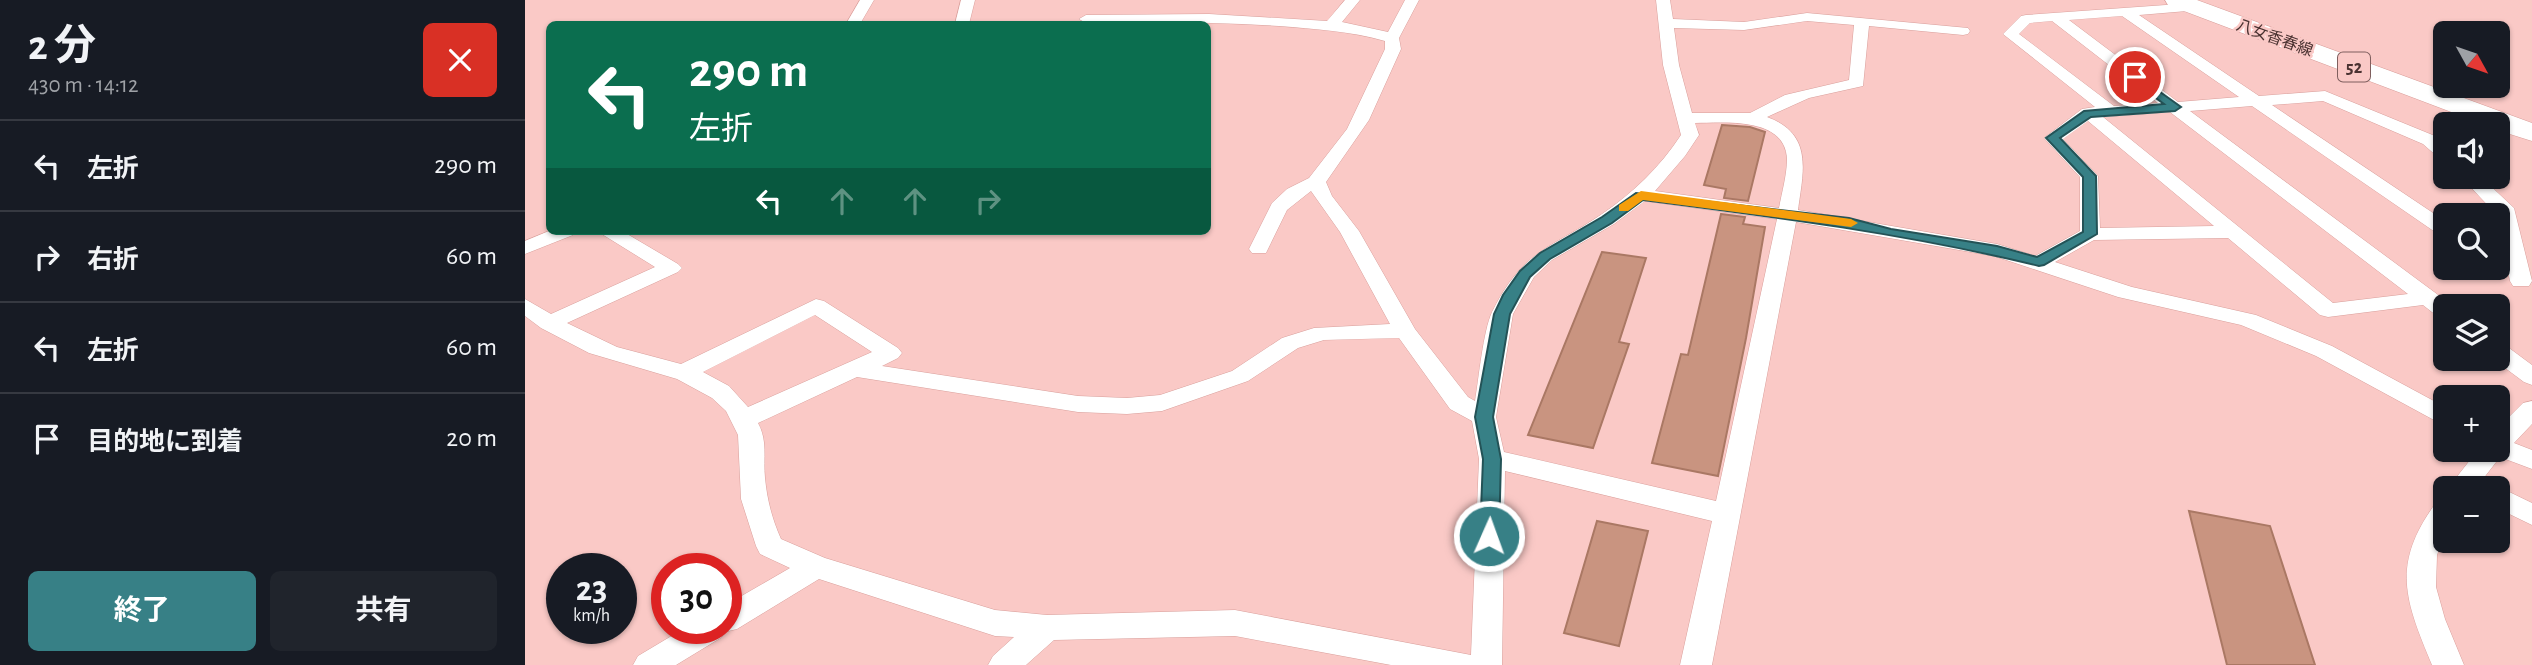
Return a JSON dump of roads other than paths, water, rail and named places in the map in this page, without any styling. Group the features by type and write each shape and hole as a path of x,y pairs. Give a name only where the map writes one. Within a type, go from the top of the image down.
{"main road":[{"name":"八女香春線","path":"2185,4 2532,133"}],"street":[{"path":"855,21 867,0"},
{"path":"963,21 968,0"},
{"path":"1331,26 1353,0"},
{"path":"1412,0 1392,38 1393,49 1363,115 1354,131 1323,167 1317,182 1323,197 1349,231 1405,331 1459,403 1484,417"},
{"path":"1486,665 1492,459 1484,417 1502,314 1510,295 1525,274 1545,256 1607,220 1641,195 1679,152 1690,135 1683,118 1671,65 1663,0"},
{"path":"2111,111 2010,34 2025,19 2126,13 2185,4"},
{"path":"2126,13 2433,222"},
{"path":"1086,19 1122,17 1179,21"},
{"path":"1666,23 1711,27 1744,26 1807,17 1963,31"},
{"path":"2055,17 2433,302"},
{"path":"1219,32 1254,20"},
{"path":"1211,21 1254,20 1355,28 1392,38"},
{"path":"1754,118 1775,103 1795,95 1857,83 1862,22"},
{"path":"2090,234 2089,176 2053,138 2088,113 2325,96 2433,143"},
{"path":"2088,113 2328,310 2428,298"},
{"path":"1683,118 1754,118 1768,123 1793,147 1796,159 1788,214 1696,665"},
{"path":"1259,248 1276,209 1286,197 1297,189 1317,182"},
{"path":"2483,189 2504,208 2526,285"},
{"path":"1641,195 1788,214 1974,246 2039,262 2126,292 2248,320 2324,351 2433,411"},
{"path":"2039,262 2090,234 2232,232"},
{"path":"525,248 556,235"},
{"path":"549,323 671,268 614,235"},
{"path":"2510,274 2526,285"},
{"path":"525,306 563,333 611,352 685,372 724,394 744,419 753,437 751,470 757,520 770,546 816,567 995,623 1047,628 1235,623 1462,665"},
{"path":"685,372 816,306 890,354 744,419"},
{"path":"854,369 1079,404 1127,406 1162,403 1240,376 1290,343 1322,333 1405,331"},
{"path":"2510,360 2532,377"},
{"path":"2510,432 2532,409"},
{"path":"2510,451 2532,460"},
{"path":"1492,459 1727,514"},
{"path":"2510,503 2532,515"},
{"path":"2433,528 2427,536 2421,556 2420,578 2426,609 2448,665"},
{"path":"742,611 816,567"},
{"path":"1004,665 1047,628"},
{"path":"649,665 684,644"}]}
